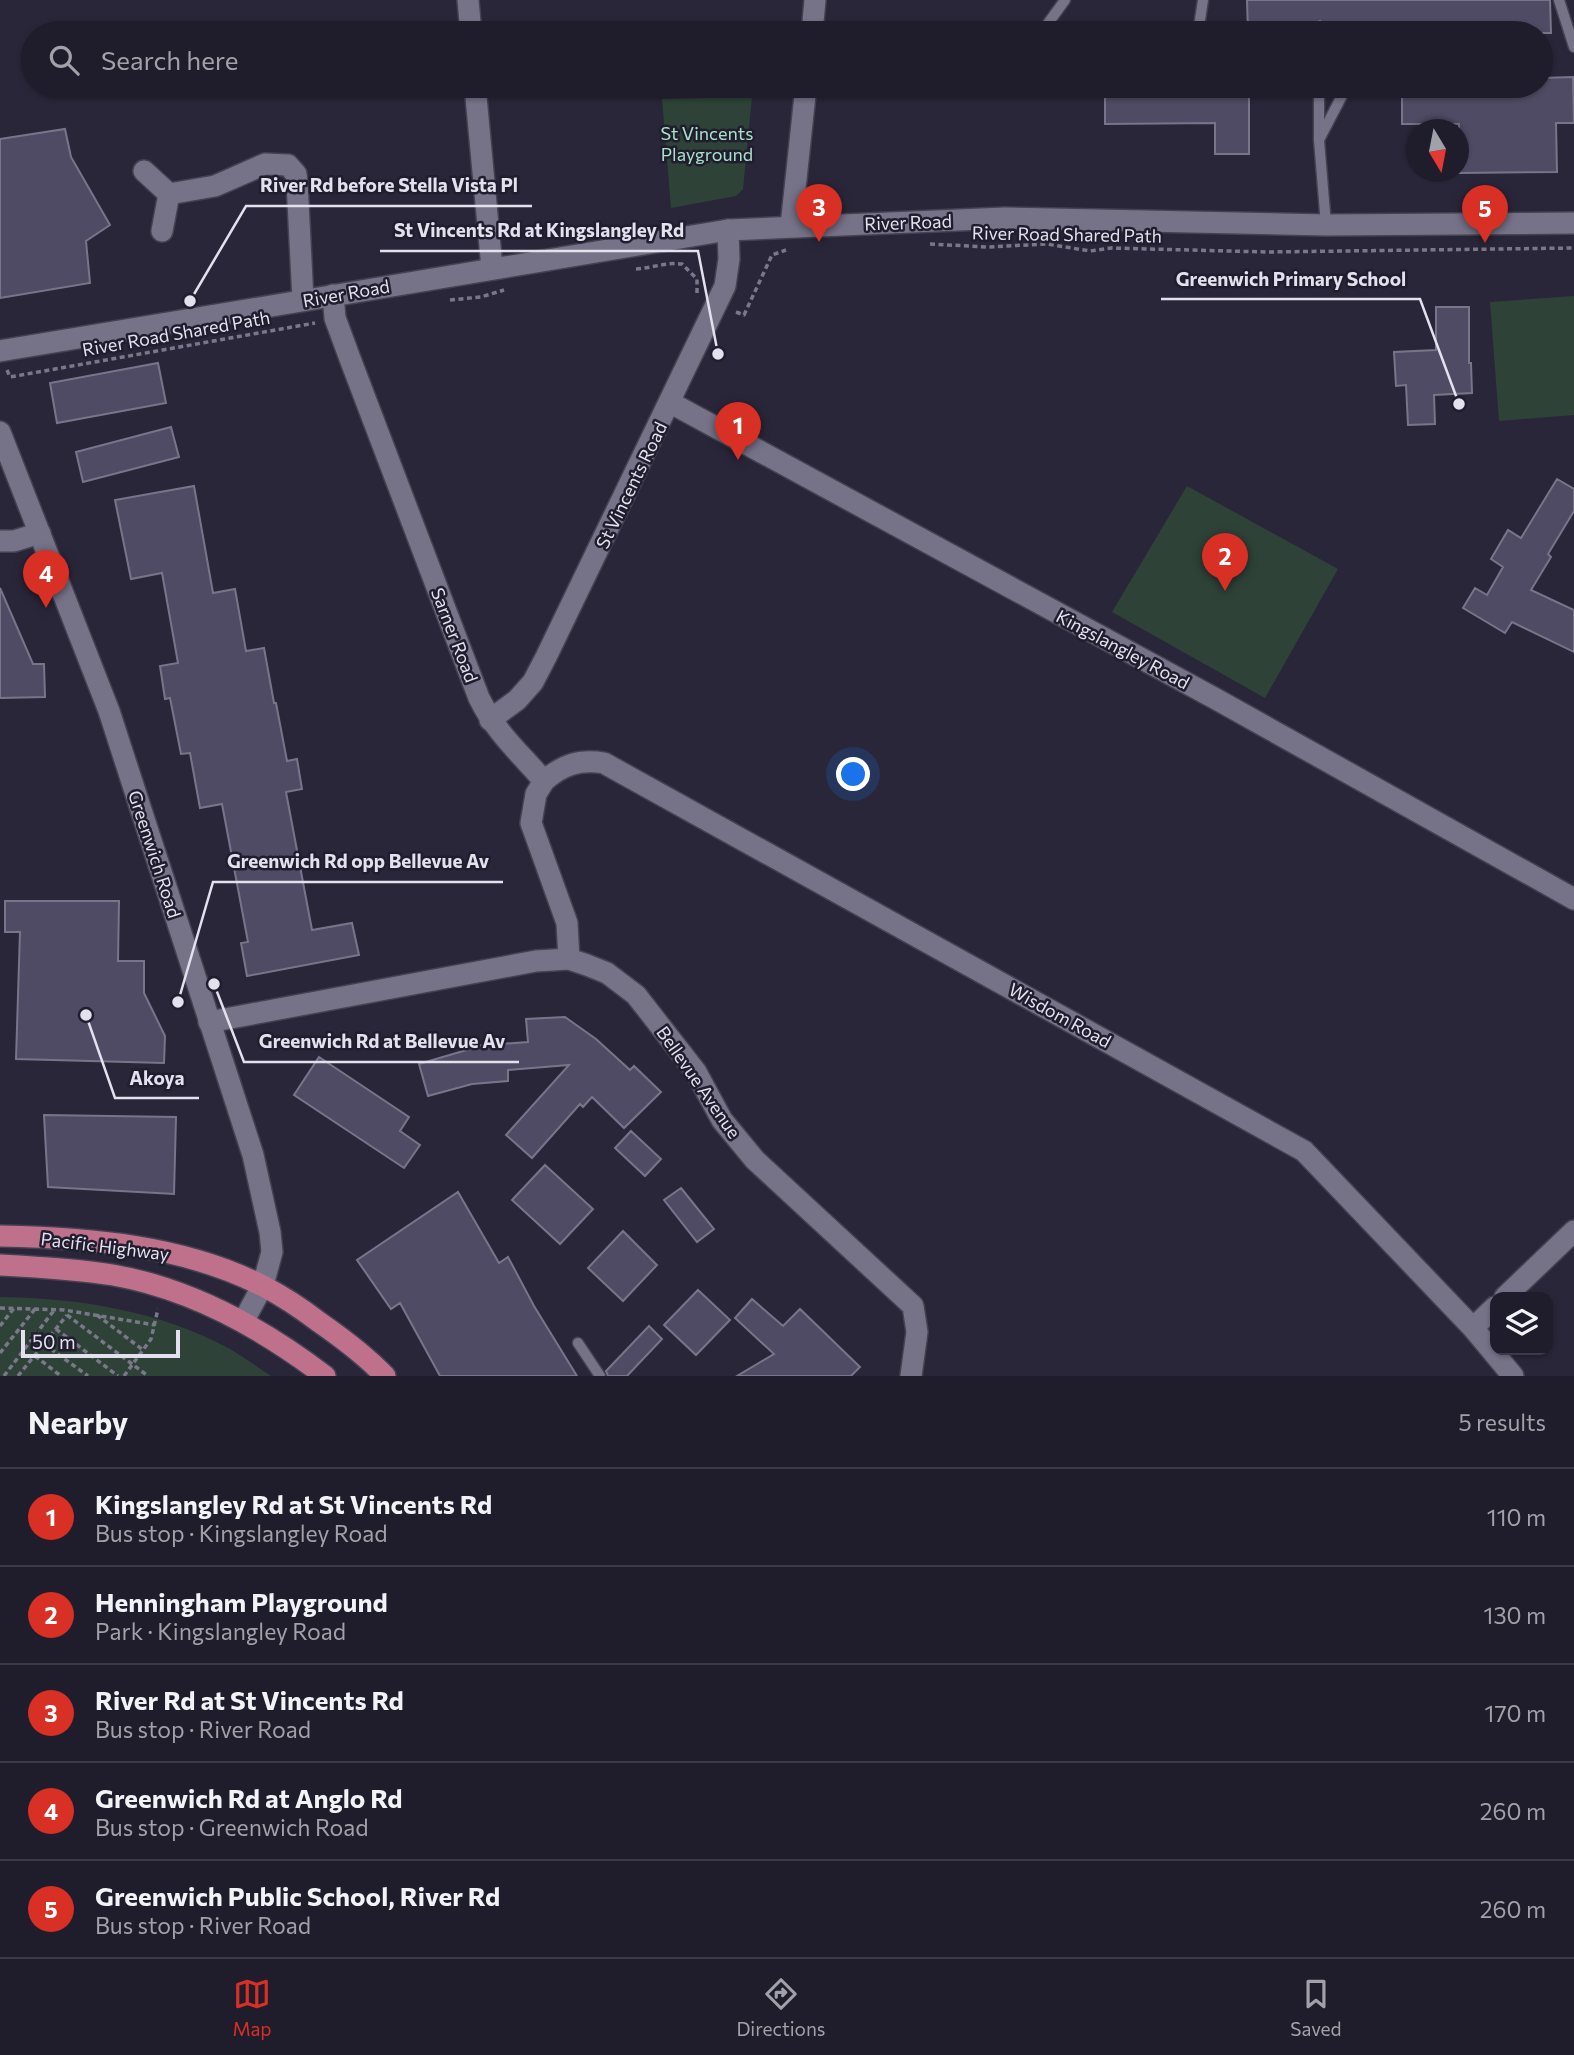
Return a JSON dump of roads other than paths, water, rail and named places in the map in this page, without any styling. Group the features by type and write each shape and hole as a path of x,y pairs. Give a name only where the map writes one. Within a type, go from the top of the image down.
{"main road":[{"name":"Pacific Highway","path":"0,1236 81,1240 142,1247 214,1265 262,1285 295,1305 350,1344 385,1376"},
{"name":"Pacific Highway","path":"0,1265 84,1272 137,1280 191,1297 282,1344 325,1376"}],"street":[{"path":"468,0 470,21"},
{"path":"812,21 815,0"},
{"path":"476,98 492,268"},
{"path":"791,226 805,98"},
{"path":"169,194 215,186 265,164 288,164 296,174 297,182 303,300"},
{"path":"144,171 169,194"},
{"path":"162,231 169,194"},
{"name":"River Road","path":"0,351 728,230 1005,218 1326,225 1574,223"},
{"name":"St Vincents Road","path":"490,720 517,700 533,682 567,618 725,286 729,258 728,230"},
{"name":"Sarner Road","path":"333,295 335,318 470,675 490,720 544,781"},
{"name":"Kingslangley Road","path":"671,403 1216,699 1574,899"},
{"name":"Greenwich Road","path":"0,432 108,711 253,1155 270,1232 271,1262 243,1322"},
{"path":"0,541 14,541 40,533"},
{"name":"Wisdom Road","path":"544,781 568,764 580,761 604,764 1304,1151 1473,1328 1513,1376"},
{"path":"544,781 536,794 531,822 567,923 569,960"},
{"name":"Bellevue Avenue","path":"209,1022 536,961 569,960 607,973 636,995 696,1072 722,1120 755,1160 913,1306 917,1332 911,1376"},
{"path":"1510,1292 1574,1231"},
{"path":"1473,1328 1490,1312"}],"lane":[{"path":"1050,21 1065,0"},
{"path":"1200,21 1203,0"},
{"path":"1559,0 1574,47"},
{"path":"1319,98 1319,141 1326,225"},
{"path":"1319,141 1341,98"},
{"path":"578,1343 600,1376"}],"place":[{"name":"River Rd at St Vincents Rd","path":"819,242"},
{"name":"Greenwich Public School, River Rd","path":"1485,243"},
{"name":"River Rd before Stella Vista Pl","path":"190,301"},
{"name":"St Vincents Rd at Kingslangley Rd","path":"718,354"},
{"name":"Greenwich Primary School","path":"1459,404"},
{"name":"Kingslangley Rd at St Vincents Rd","path":"738,460"},
{"name":"Henningham Playground","path":"1225,591"},
{"name":"Greenwich Rd at Anglo Rd","path":"46,608"},
{"name":"Greenwich Rd at Bellevue Av","path":"214,984"},
{"name":"Greenwich Rd opp Bellevue Av","path":"178,1002"},
{"name":"Akoya","path":"86,1015"}],"park label":[{"name":"St Vincents Playground","path":"707,143"}]}
